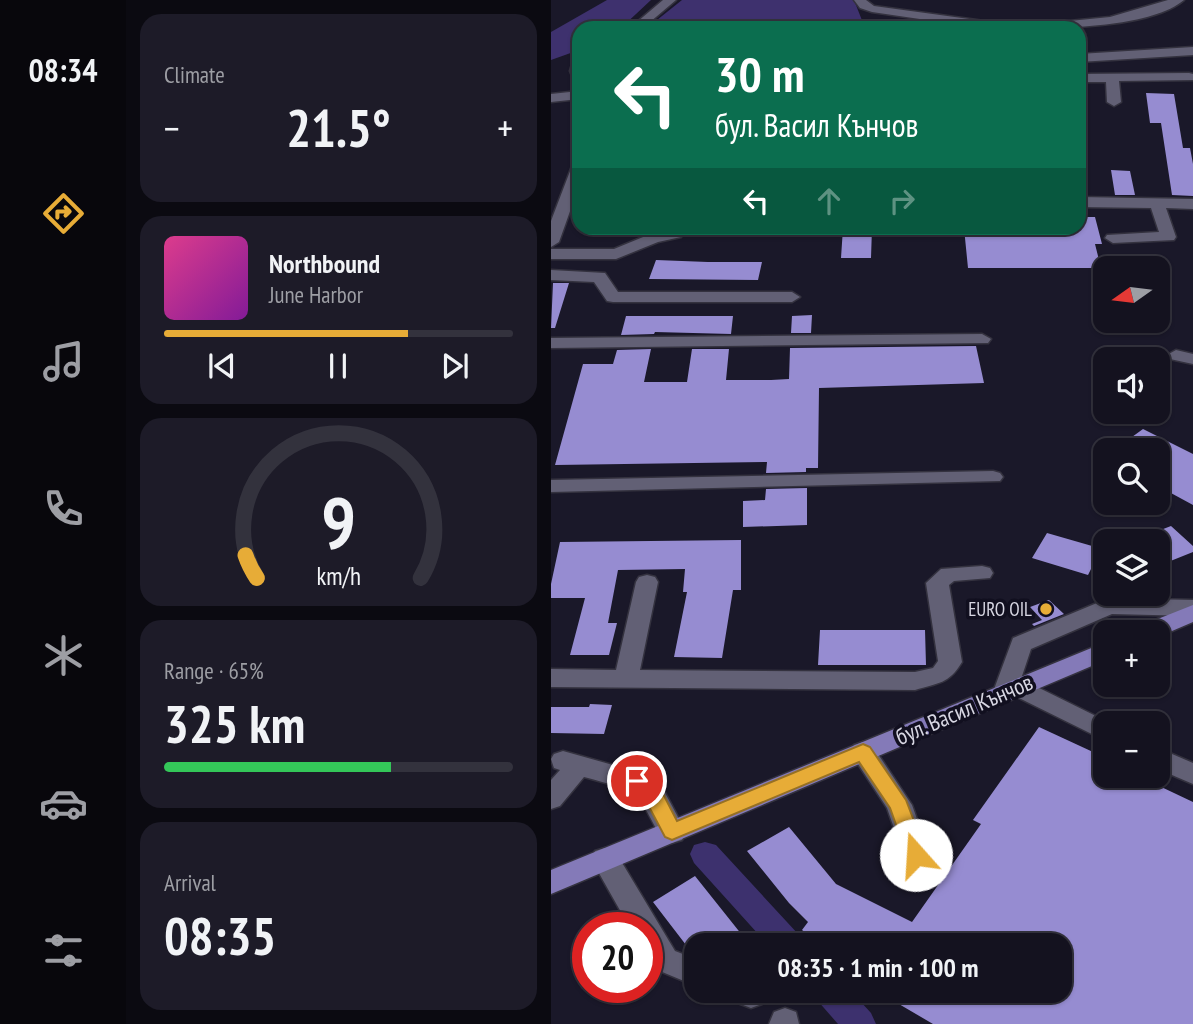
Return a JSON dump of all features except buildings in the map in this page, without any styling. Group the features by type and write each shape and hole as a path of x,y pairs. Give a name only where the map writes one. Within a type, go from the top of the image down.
{"main road":[{"path":"1170,621 1193,610"},
{"name":"бул. Васил Кънчов","path":"551,882 1093,655"}],"street":[{"path":"644,21 669,0"},
{"path":"860,0 864,6 872,9 957,21"},
{"path":"1086,24 1124,17 1176,1 1193,4"},
{"path":"1086,58 1193,51"},
{"path":"1172,52 1191,73"},
{"path":"1086,78 1191,73"},
{"path":"1112,78 1114,103"},
{"path":"551,98 572,94"},
{"path":"551,242 572,200"},
{"path":"1086,202 1193,204"},
{"path":"1113,238 1168,237 1157,204"},
{"path":"551,254 616,254 654,238 670,235"},
{"path":"551,275 599,277 613,297 792,297"},
{"path":"551,343 982,339"},
{"path":"551,486 993,477"},
{"path":"551,678 915,681 941,674 950,663 937,583 949,575 982,573"},
{"path":"626,678 647,582"},
{"path":"1093,726 1011,690 1021,644 1109,607 1193,610"},
{"path":"863,752 899,805 922,872"},
{"path":"1170,763 1193,774"},
{"path":"551,799 570,764 637,781 653,794 672,832"},
{"path":"605,859 636,912"},
{"path":"663,957 684,968"}],"shaded area":[{"path":"607,0 651,0 628,21 572,21 572,52 551,60 551,32"},
{"path":"682,0 854,0 862,21 656,21"}],"waterway":[{"path":"705,854 777,933"},
{"path":"840,1003 859,1024"}],"place":[{"name":"EURO OIL","path":"1046,609"}],"route":[{"path":"637,781 653,794 672,832 863,752 899,805 916,855"}]}
